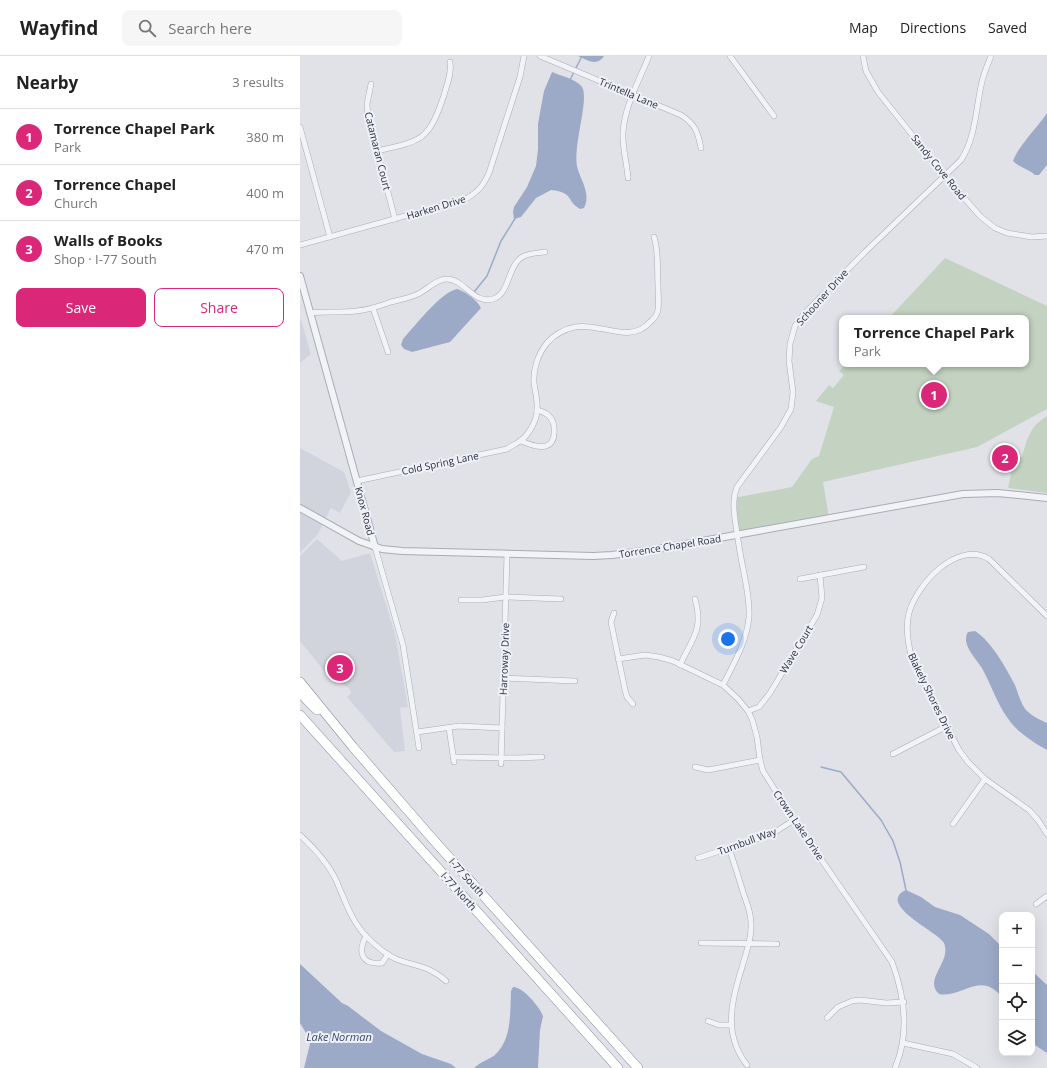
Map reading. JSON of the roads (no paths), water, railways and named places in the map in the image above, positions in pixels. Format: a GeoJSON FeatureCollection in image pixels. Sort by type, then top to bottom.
{"type":"FeatureCollection","features":[{"type":"Feature","properties":{"kind":"highway","name":"I-77 South"},"geometry":{"type":"LineString","coordinates":[[300,682],[353,747],[435,842],[638,1068]]}},
{"type":"Feature","properties":{"kind":"highway"},"geometry":{"type":"LineString","coordinates":[[300,693],[353,747]]}},
{"type":"Feature","properties":{"kind":"highway","name":"I-77 North"},"geometry":{"type":"LineString","coordinates":[[300,715],[618,1068]]}},
{"type":"Feature","properties":{"kind":"street","name":"Harken Drive"},"geometry":{"type":"LineString","coordinates":[[300,245],[466,199],[477,192],[484,184],[490,173],[520,78],[524,56]]}},
{"type":"Feature","properties":{"kind":"street","name":"Trintella Lane"},"geometry":{"type":"LineString","coordinates":[[540,56],[685,118],[698,132],[701,148]]}},
{"type":"Feature","properties":{"kind":"street"},"geometry":{"type":"LineString","coordinates":[[628,178],[623,132],[626,110],[649,56]]}},
{"type":"Feature","properties":{"kind":"street"},"geometry":{"type":"LineString","coordinates":[[730,56],[774,116]]}},
{"type":"Feature","properties":{"kind":"street","name":"Sandy Cove Road"},"geometry":{"type":"LineString","coordinates":[[863,56],[864,66],[870,80],[945,176],[980,216],[995,228],[1007,233],[1032,237],[1047,236]]}},
{"type":"Feature","properties":{"kind":"street","name":"Schooner Drive"},"geometry":{"type":"LineString","coordinates":[[723,685],[742,646],[749,617],[748,593],[737,535],[733,502],[737,487],[781,427],[791,409],[793,392],[789,361],[790,344],[796,326],[804,315],[839,277],[961,160],[968,148],[984,75],[991,56]]}},
{"type":"Feature","properties":{"kind":"street"},"geometry":{"type":"LineString","coordinates":[[377,151],[413,142],[427,133],[437,114],[450,72],[450,62]]}},
{"type":"Feature","properties":{"kind":"street","name":"Catamaran Court"},"geometry":{"type":"LineString","coordinates":[[371,84],[367,110],[395,219]]}},
{"type":"Feature","properties":{"kind":"street"},"geometry":{"type":"LineString","coordinates":[[300,127],[330,237]]}},
{"type":"Feature","properties":{"kind":"street","name":"Cold Spring Lane"},"geometry":{"type":"LineString","coordinates":[[357,481],[507,449],[521,440],[535,420],[537,410],[534,382],[535,368],[541,351],[550,340],[562,331],[574,327],[592,327],[632,333],[647,326],[656,316],[658,309],[657,249],[654,237]]}},
{"type":"Feature","properties":{"kind":"street"},"geometry":{"type":"LineString","coordinates":[[310,313],[357,311],[373,308],[418,294],[445,279],[458,282],[482,299],[493,299],[501,293],[520,259],[532,254],[545,252]]}},
{"type":"Feature","properties":{"kind":"street","name":"Knox Road"},"geometry":{"type":"LineString","coordinates":[[300,276],[403,645],[419,748]]}},
{"type":"Feature","properties":{"kind":"street"},"geometry":{"type":"LineString","coordinates":[[373,308],[388,352]]}},
{"type":"Feature","properties":{"kind":"street"},"geometry":{"type":"LineString","coordinates":[[521,440],[537,446],[547,446],[551,442],[554,434],[553,424],[549,416],[537,410]]}},
{"type":"Feature","properties":{"kind":"street","name":"Torrence Chapel Road"},"geometry":{"type":"LineString","coordinates":[[300,508],[354,539],[386,550],[507,554],[612,555],[737,535],[964,494],[998,493],[1047,498]]}},
{"type":"Feature","properties":{"kind":"street","name":"Harroway Drive"},"geometry":{"type":"LineString","coordinates":[[501,761],[507,554]]}},
{"type":"Feature","properties":{"kind":"street","name":"Blakely Shores Drive"},"geometry":{"type":"LineString","coordinates":[[1047,616],[989,558],[978,554],[964,555],[954,559],[939,569],[925,582],[917,594],[909,614],[907,627],[909,649],[916,668],[959,750],[968,762],[985,779],[1029,810],[1047,834]]}},
{"type":"Feature","properties":{"kind":"street"},"geometry":{"type":"LineString","coordinates":[[800,579],[864,568]]}},
{"type":"Feature","properties":{"kind":"street","name":"Wave Court"},"geometry":{"type":"LineString","coordinates":[[748,711],[759,707],[770,694],[817,615],[822,598],[820,575]]}},
{"type":"Feature","properties":{"kind":"street"},"geometry":{"type":"LineString","coordinates":[[461,600],[482,600],[505,597],[561,599]]}},
{"type":"Feature","properties":{"kind":"street"},"geometry":{"type":"LineString","coordinates":[[680,665],[694,639],[698,626],[698,612],[695,599]]}},
{"type":"Feature","properties":{"kind":"street"},"geometry":{"type":"LineString","coordinates":[[614,613],[612,622],[624,690],[627,697],[634,704]]}},
{"type":"Feature","properties":{"kind":"street","name":"Crown Lake Drive"},"geometry":{"type":"LineString","coordinates":[[618,659],[639,655],[652,655],[673,661],[723,685],[748,711],[755,730],[763,771],[794,820],[892,962],[898,977],[904,1002],[905,1020],[902,1043],[894,1068]]}},
{"type":"Feature","properties":{"kind":"street"},"geometry":{"type":"LineString","coordinates":[[504,678],[575,681]]}},
{"type":"Feature","properties":{"kind":"street"},"geometry":{"type":"LineString","coordinates":[[417,732],[469,726],[502,728]]}},
{"type":"Feature","properties":{"kind":"street"},"geometry":{"type":"LineString","coordinates":[[893,754],[947,726]]}},
{"type":"Feature","properties":{"kind":"street"},"geometry":{"type":"LineString","coordinates":[[449,728],[454,759],[501,761],[542,757]]}},
{"type":"Feature","properties":{"kind":"street"},"geometry":{"type":"LineString","coordinates":[[695,767],[708,770],[760,760]]}},
{"type":"Feature","properties":{"kind":"street"},"geometry":{"type":"LineString","coordinates":[[953,824],[985,779]]}},
{"type":"Feature","properties":{"kind":"street","name":"Turnbull Way"},"geometry":{"type":"LineString","coordinates":[[698,858],[772,834],[794,820]]}},
{"type":"Feature","properties":{"kind":"street"},"geometry":{"type":"LineString","coordinates":[[300,835],[324,860],[336,880],[352,918],[366,936],[396,959],[431,970],[446,981]]}},
{"type":"Feature","properties":{"kind":"street"},"geometry":{"type":"LineString","coordinates":[[729,848],[750,914],[752,927],[749,944],[736,991],[731,1025],[732,1035],[736,1045],[742,1057],[748,1064]]}},
{"type":"Feature","properties":{"kind":"street"},"geometry":{"type":"LineString","coordinates":[[1036,904],[1047,896]]}},
{"type":"Feature","properties":{"kind":"street"},"geometry":{"type":"LineString","coordinates":[[366,936],[362,946],[366,961],[369,963],[382,962],[388,954]]}},
{"type":"Feature","properties":{"kind":"street"},"geometry":{"type":"LineString","coordinates":[[701,943],[777,944]]}},
{"type":"Feature","properties":{"kind":"street"},"geometry":{"type":"LineString","coordinates":[[827,1018],[838,1007],[852,1001],[860,1000],[886,1003],[904,1002]]}},
{"type":"Feature","properties":{"kind":"street"},"geometry":{"type":"LineString","coordinates":[[708,1021],[719,1025],[731,1025]]}},
{"type":"Feature","properties":{"kind":"street"},"geometry":{"type":"LineString","coordinates":[[902,1043],[953,1054],[977,1068]]}},
{"type":"Feature","properties":{"kind":"water"},"geometry":{"type":"Polygon","coordinates":[[[578,56],[604,56],[598,61],[592,62],[578,56]]]}},
{"type":"Feature","properties":{"kind":"water"},"geometry":{"type":"Polygon","coordinates":[[[552,72],[577,82],[582,87],[584,93],[576,161],[584,184],[587,198],[586,203],[584,208],[580,209],[575,206],[569,197],[564,193],[551,190],[536,198],[521,217],[514,219],[514,207],[527,187],[536,166],[538,124],[544,91],[552,72]]]}},
{"type":"Feature","properties":{"kind":"water"},"geometry":{"type":"Polygon","coordinates":[[[1047,113],[1047,165],[1039,175],[1035,175],[1013,161],[1024,143],[1047,113]]]}},
{"type":"Feature","properties":{"kind":"water"},"geometry":{"type":"Polygon","coordinates":[[[457,289],[471,297],[481,308],[450,342],[412,352],[404,349],[401,345],[403,339],[421,318],[444,296],[457,289]]]}},
{"type":"Feature","properties":{"kind":"water"},"geometry":{"type":"Polygon","coordinates":[[[975,631],[993,648],[1015,685],[1024,708],[1036,718],[1047,723],[1047,750],[1019,731],[1007,718],[983,670],[967,645],[967,633],[975,631]]]}},
{"type":"Feature","properties":{"kind":"water"},"geometry":{"type":"Polygon","coordinates":[[[906,890],[921,897],[935,907],[960,915],[989,934],[999,944],[999,994],[994,989],[986,986],[978,986],[970,987],[955,993],[939,994],[935,988],[934,982],[944,957],[944,943],[940,938],[903,910],[898,903],[899,896],[906,890]]]}},
{"type":"Feature","properties":{"kind":"water","name":"Lake Norman"},"geometry":{"type":"Polygon","coordinates":[[[300,964],[342,1003],[381,1031],[422,1054],[451,1064],[456,1068],[304,1068],[310,1044],[309,1038],[300,1023],[300,964]]]}},
{"type":"Feature","properties":{"kind":"water"},"geometry":{"type":"Polygon","coordinates":[[[1035,974],[1047,985],[1047,1053],[1035,1045],[1035,974]]]}},
{"type":"Feature","properties":{"kind":"water"},"geometry":{"type":"Polygon","coordinates":[[[513,987],[526,993],[543,1016],[540,1030],[538,1068],[474,1068],[495,1055],[501,1049],[505,1041],[509,1025],[511,991],[513,987]]]}},
{"type":"Feature","properties":{"kind":"waterway"},"geometry":{"type":"LineString","coordinates":[[570,80],[582,56]]}},
{"type":"Feature","properties":{"kind":"waterway"},"geometry":{"type":"LineString","coordinates":[[474,292],[487,276],[501,241],[516,217]]}},
{"type":"Feature","properties":{"kind":"waterway"},"geometry":{"type":"LineString","coordinates":[[821,767],[841,772],[881,820],[893,841],[900,862],[906,890]]}},
{"type":"Feature","properties":{"kind":"place","name":"Torrence Chapel Park"},"geometry":{"type":"Point","coordinates":[934,395]}},
{"type":"Feature","properties":{"kind":"place","name":"Torrence Chapel"},"geometry":{"type":"Point","coordinates":[1005,458]}},
{"type":"Feature","properties":{"kind":"place","name":"Walls of Books"},"geometry":{"type":"Point","coordinates":[340,668]}}]}
